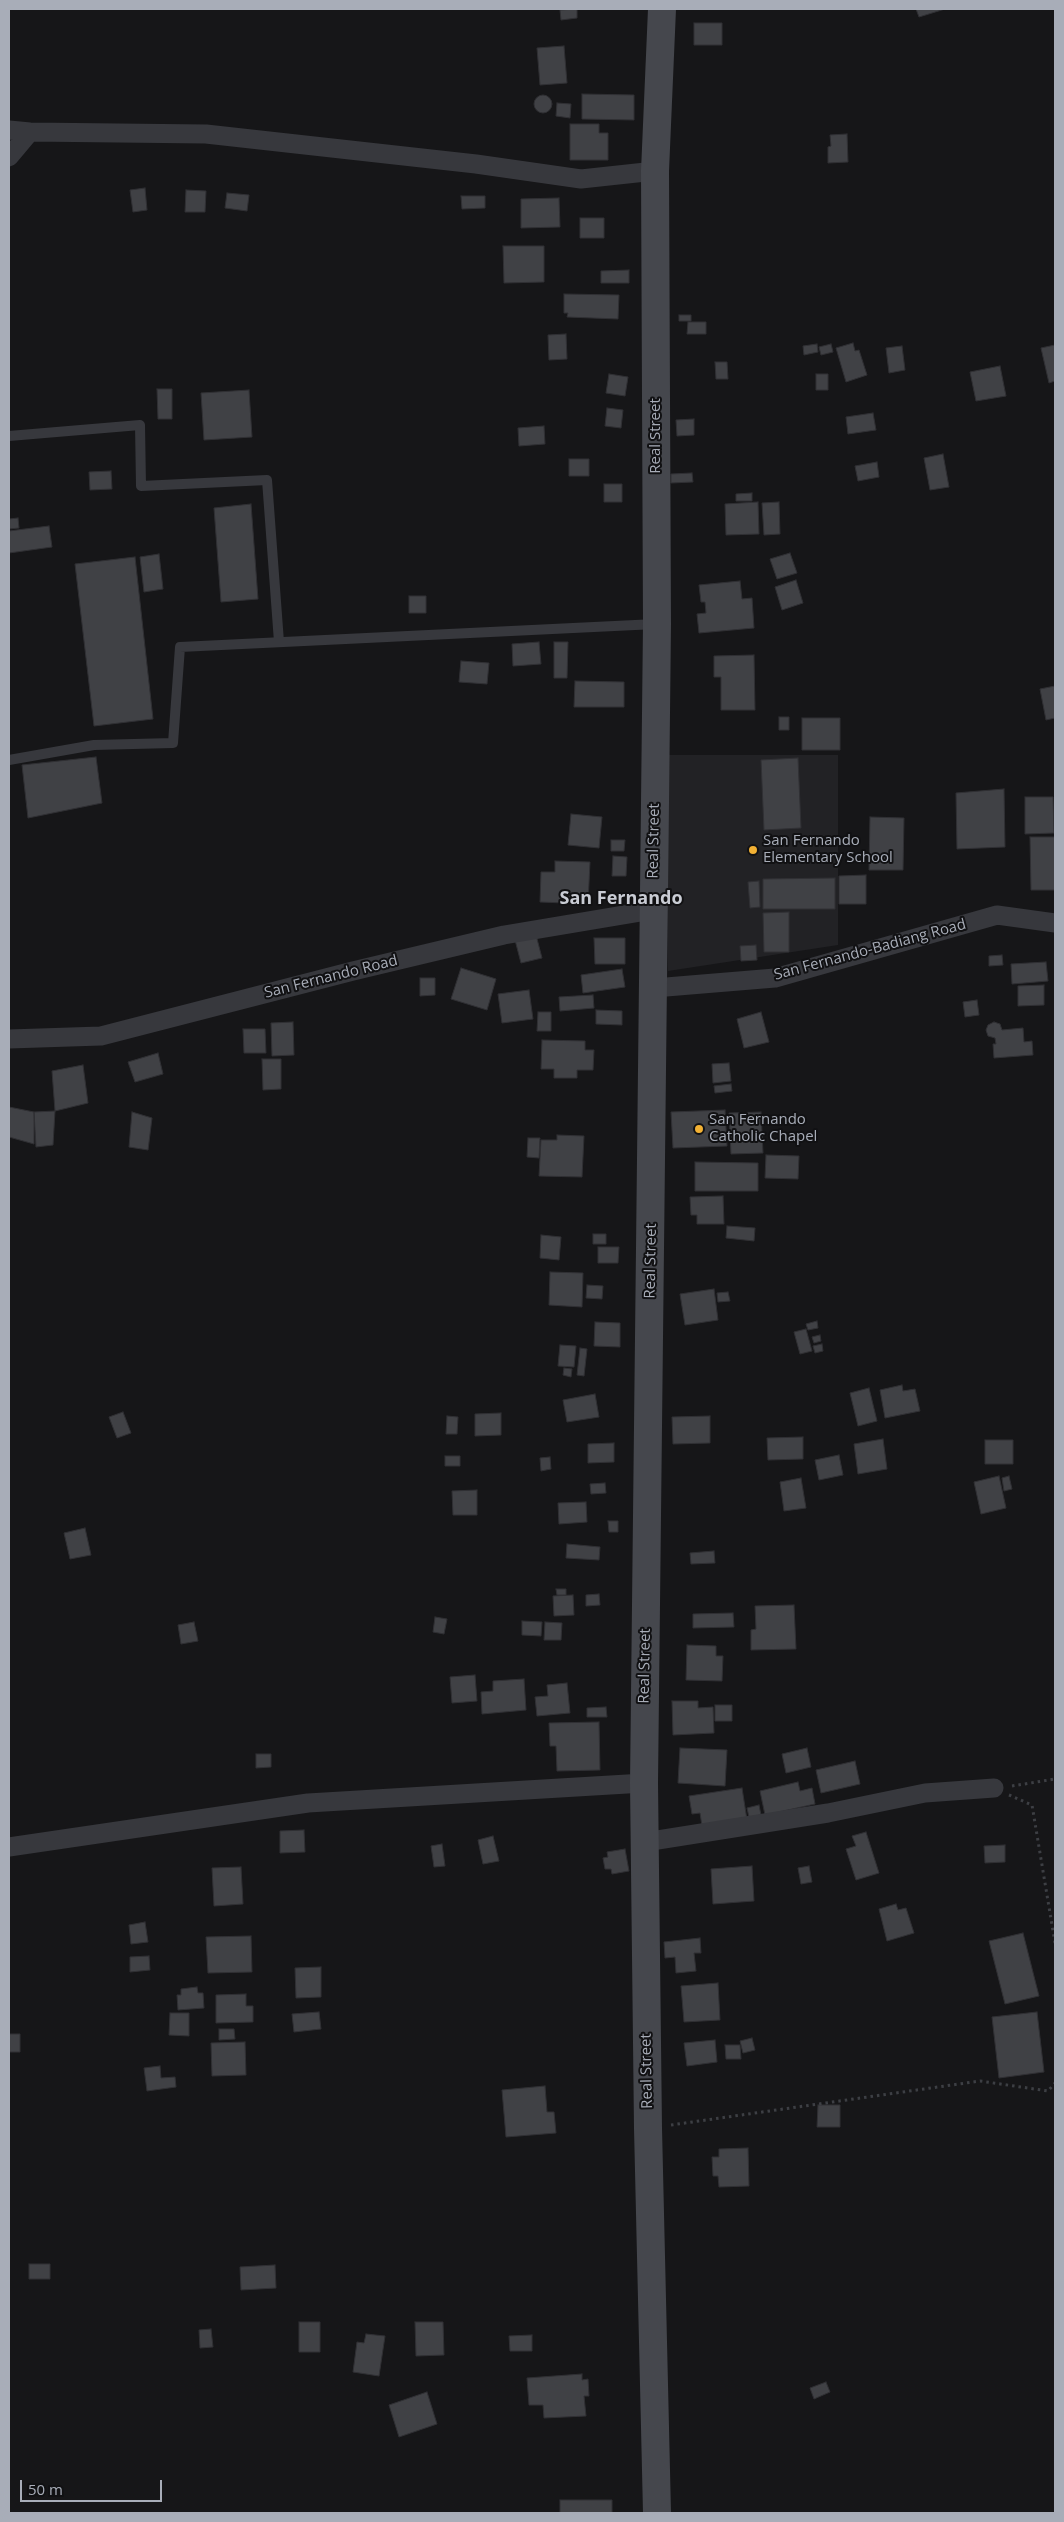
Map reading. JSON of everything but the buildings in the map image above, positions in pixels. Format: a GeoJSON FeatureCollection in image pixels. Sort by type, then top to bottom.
{"type":"FeatureCollection","features":[{"type":"Feature","properties":{"kind":"main road","name":"Real Street"},"geometry":{"type":"LineString","coordinates":[[657,2513],[648,2128],[644,1783],[657,624],[655,171],[662,9]]}},
{"type":"Feature","properties":{"kind":"street"},"geometry":{"type":"LineString","coordinates":[[9,130],[30,132],[206,134],[476,164],[581,178],[655,171]]}},
{"type":"Feature","properties":{"kind":"street"},"geometry":{"type":"LineString","coordinates":[[9,157],[30,132]]}},
{"type":"Feature","properties":{"kind":"street","name":"San Fernando Road"},"geometry":{"type":"LineString","coordinates":[[9,1039],[101,1036],[353,971],[504,935],[653,910]]}},
{"type":"Feature","properties":{"kind":"street","name":"San Fernando-Badiang Road"},"geometry":{"type":"LineString","coordinates":[[654,988],[775,978],[997,915],[1055,923]]}},
{"type":"Feature","properties":{"kind":"street"},"geometry":{"type":"LineString","coordinates":[[9,1846],[308,1803],[644,1783]]}},
{"type":"Feature","properties":{"kind":"street"},"geometry":{"type":"LineString","coordinates":[[645,1842],[828,1813],[925,1793],[994,1788]]}},
{"type":"Feature","properties":{"kind":"lane"},"geometry":{"type":"LineString","coordinates":[[9,436],[140,426],[141,486],[267,480],[280,642]]}},
{"type":"Feature","properties":{"kind":"lane"},"geometry":{"type":"LineString","coordinates":[[9,760],[94,745],[173,743],[180,647],[657,624]]}},
{"type":"Feature","properties":{"kind":"path"},"geometry":{"type":"LineString","coordinates":[[994,1788],[1055,1779]]}},
{"type":"Feature","properties":{"kind":"path"},"geometry":{"type":"LineString","coordinates":[[994,1788],[1032,1805],[1055,1943]]}},
{"type":"Feature","properties":{"kind":"path"},"geometry":{"type":"LineString","coordinates":[[648,2128],[980,2081],[1048,2091],[1055,2083]]}},
{"type":"Feature","properties":{"kind":"shaded area","name":"San Fernando Elementary School"},"geometry":{"type":"Polygon","coordinates":[[[668,755],[838,755],[838,945],[668,971],[668,755]]]}},
{"type":"Feature","properties":{"kind":"place","name":"San Fernando Elementary School"},"geometry":{"type":"Point","coordinates":[753,850]}},
{"type":"Feature","properties":{"kind":"place","name":"San Fernando Catholic Chapel"},"geometry":{"type":"Point","coordinates":[699,1129]}},
{"type":"Feature","properties":{"kind":"district","name":"San Fernando"},"geometry":{"type":"Point","coordinates":[621,899]}}]}
